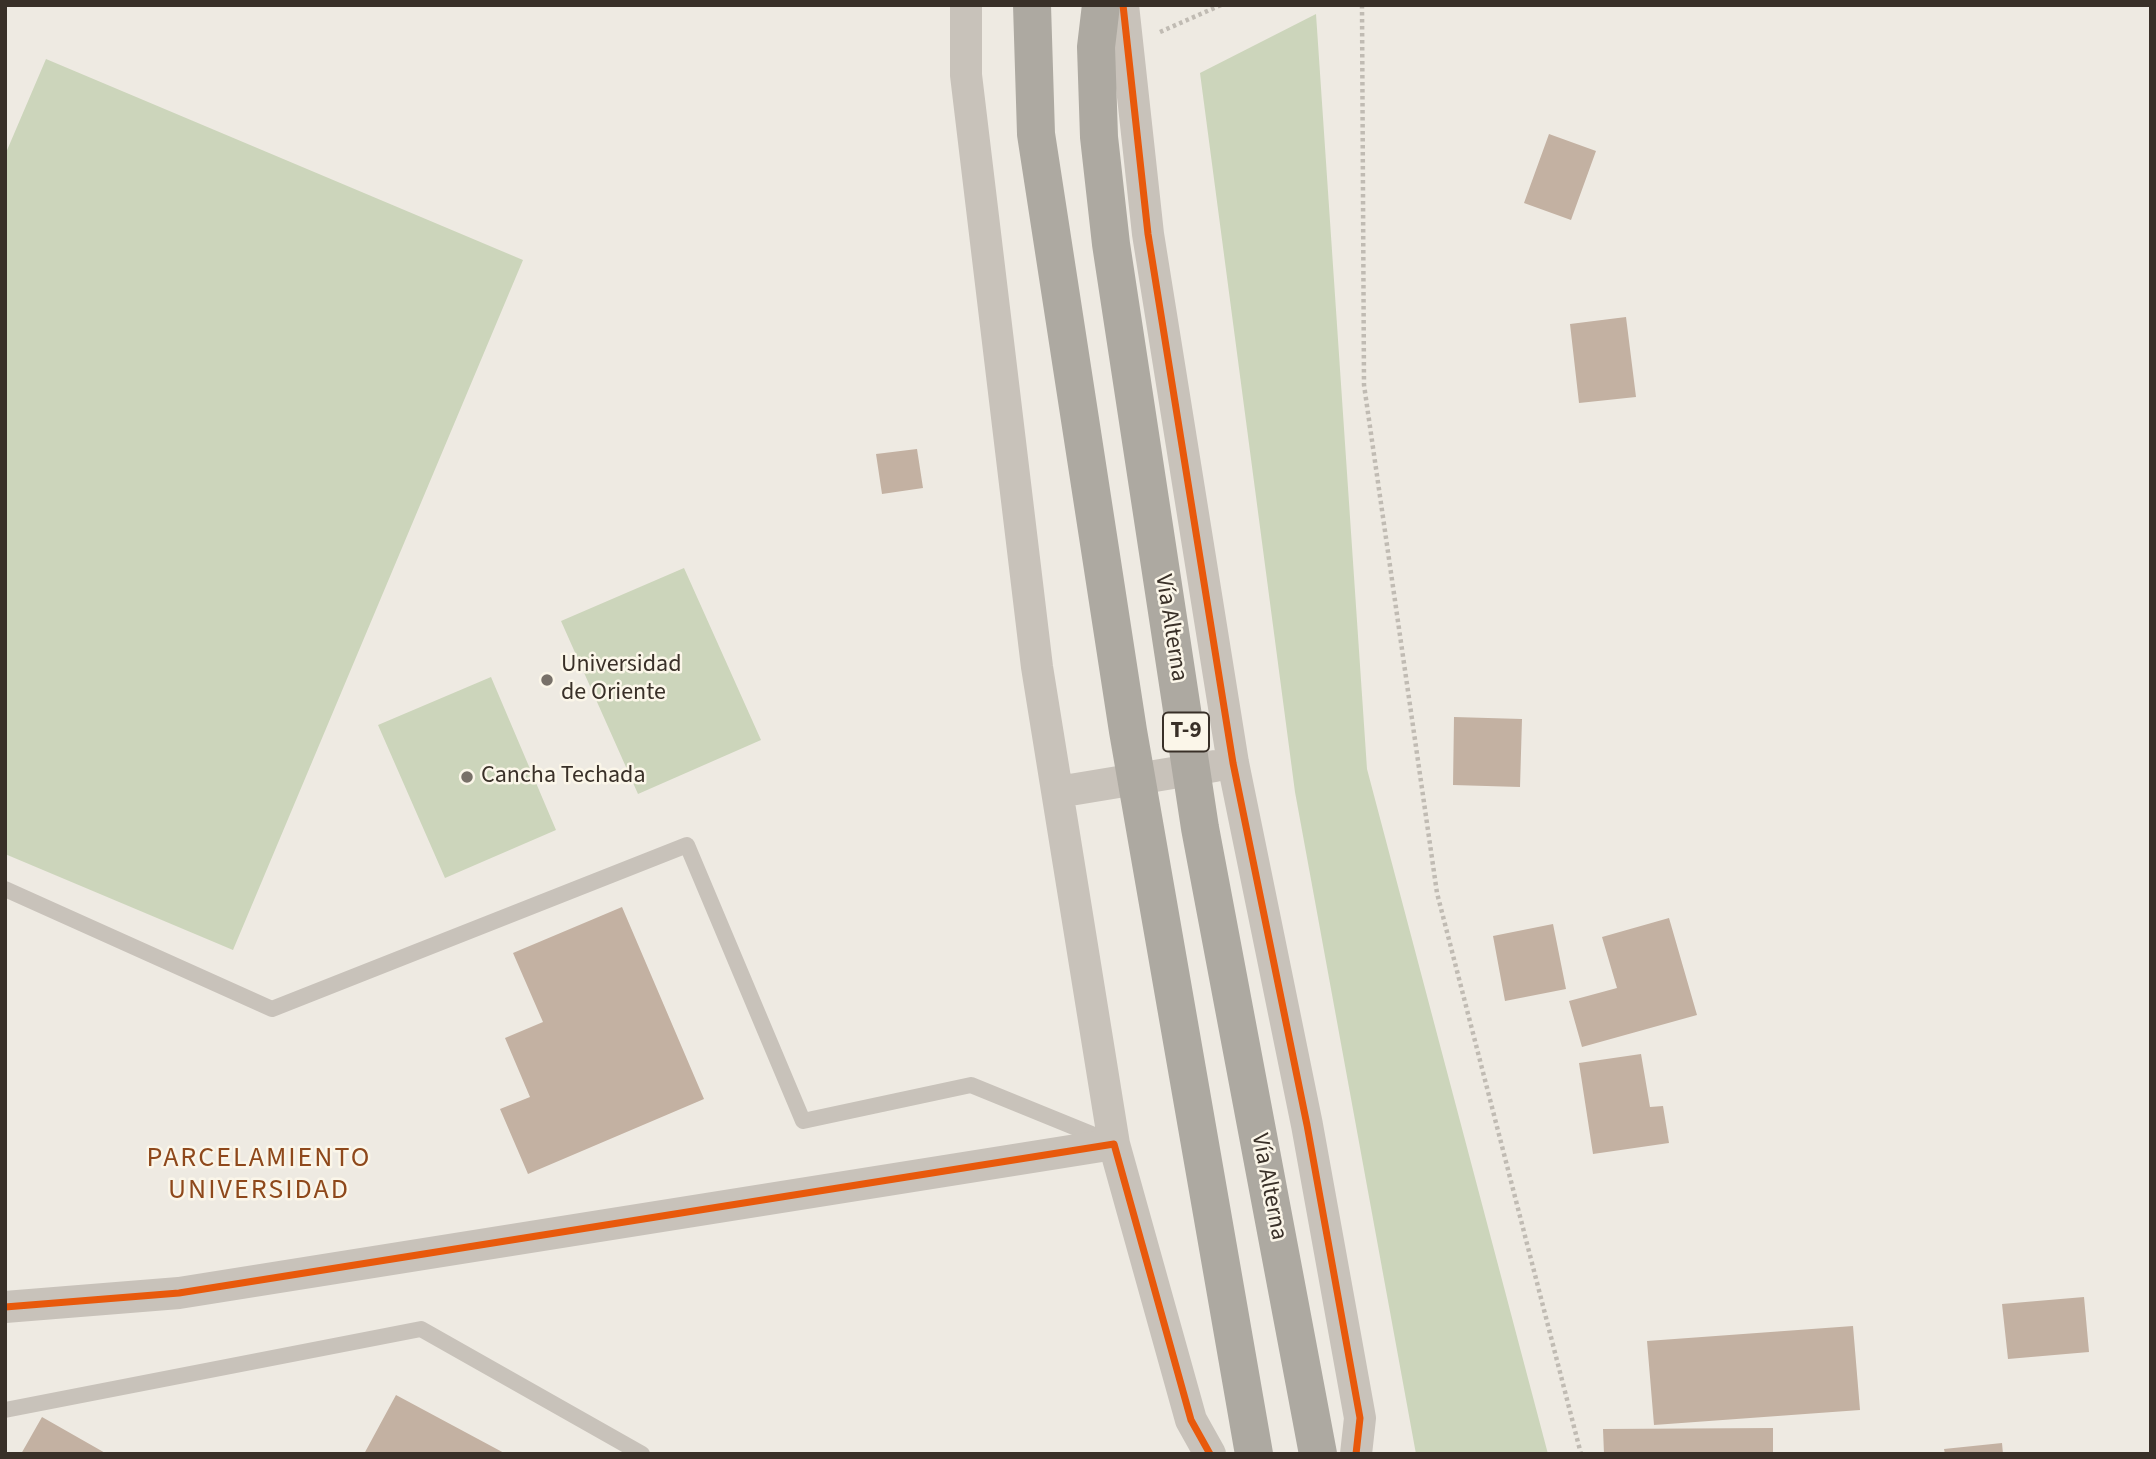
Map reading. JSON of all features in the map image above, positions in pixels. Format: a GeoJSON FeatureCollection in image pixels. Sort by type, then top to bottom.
{"type":"FeatureCollection","features":[{"type":"Feature","properties":{"kind":"highway","name":"T-9"},"geometry":{"type":"LineString","coordinates":[[1032,5],[1036,134],[1111,623],[1254,1454]]}},
{"type":"Feature","properties":{"kind":"highway","name":"Vía Alterna"},"geometry":{"type":"LineString","coordinates":[[1101,5],[1096,47],[1099,137],[1111,244],[1200,828],[1318,1454]]}},
{"type":"Feature","properties":{"kind":"street"},"geometry":{"type":"LineString","coordinates":[[966,5],[966,75],[1035,653],[1114,1144],[1191,1420],[1210,1454]]}},
{"type":"Feature","properties":{"kind":"street"},"geometry":{"type":"LineString","coordinates":[[1123,5],[1148,234],[1224,764],[1307,1125],[1360,1418],[1356,1454]]}},
{"type":"Feature","properties":{"kind":"street"},"geometry":{"type":"LineString","coordinates":[[1058,792],[1224,764]]}},
{"type":"Feature","properties":{"kind":"street"},"geometry":{"type":"LineString","coordinates":[[5,1307],[179,1293],[1114,1144]]}},
{"type":"Feature","properties":{"kind":"lane"},"geometry":{"type":"LineString","coordinates":[[5,889],[272,1009],[687,845],[803,1121],[971,1085],[1114,1144]]}},
{"type":"Feature","properties":{"kind":"lane"},"geometry":{"type":"LineString","coordinates":[[5,1410],[421,1329],[642,1454]]}},
{"type":"Feature","properties":{"kind":"path"},"geometry":{"type":"LineString","coordinates":[[1127,47],[1221,5]]}},
{"type":"Feature","properties":{"kind":"path"},"geometry":{"type":"LineString","coordinates":[[1362,5],[1364,385],[1437,893],[1581,1454]]}},
{"type":"Feature","properties":{"kind":"green space"},"geometry":{"type":"Polygon","coordinates":[[[1316,14],[1367,769],[1548,1454],[1416,1454],[1295,792],[1200,73],[1316,14]]]}},
{"type":"Feature","properties":{"kind":"green space"},"geometry":{"type":"Polygon","coordinates":[[[46,59],[523,260],[233,950],[5,854],[5,155],[46,59]]]}},
{"type":"Feature","properties":{"kind":"green space"},"geometry":{"type":"Polygon","coordinates":[[[684,568],[761,740],[638,794],[561,621],[684,568]]]}},
{"type":"Feature","properties":{"kind":"green space","name":"Cancha Techada"},"geometry":{"type":"Polygon","coordinates":[[[491,677],[556,830],[445,878],[378,725],[491,677]]]}},
{"type":"Feature","properties":{"kind":"building"},"geometry":{"type":"Polygon","coordinates":[[[1549,134],[1596,151],[1571,220],[1524,203],[1549,134]]]}},
{"type":"Feature","properties":{"kind":"building"},"geometry":{"type":"Polygon","coordinates":[[[1626,317],[1636,397],[1579,403],[1570,324],[1626,317]]]}},
{"type":"Feature","properties":{"kind":"building"},"geometry":{"type":"Polygon","coordinates":[[[917,449],[923,488],[882,494],[876,454],[917,449]]]}},
{"type":"Feature","properties":{"kind":"building"},"geometry":{"type":"Polygon","coordinates":[[[1454,717],[1522,719],[1520,787],[1453,785],[1454,717]]]}},
{"type":"Feature","properties":{"kind":"building"},"geometry":{"type":"Polygon","coordinates":[[[622,907],[704,1099],[528,1174],[500,1109],[530,1097],[505,1038],[543,1022],[513,953],[622,907]]]}},
{"type":"Feature","properties":{"kind":"building"},"geometry":{"type":"Polygon","coordinates":[[[1669,918],[1697,1015],[1582,1047],[1569,1001],[1617,988],[1602,937],[1669,918]]]}},
{"type":"Feature","properties":{"kind":"building"},"geometry":{"type":"Polygon","coordinates":[[[1553,924],[1566,989],[1505,1001],[1493,936],[1553,924]]]}},
{"type":"Feature","properties":{"kind":"building"},"geometry":{"type":"Polygon","coordinates":[[[1641,1054],[1650,1107],[1663,1106],[1669,1143],[1593,1154],[1579,1063],[1641,1054]]]}},
{"type":"Feature","properties":{"kind":"building"},"geometry":{"type":"Polygon","coordinates":[[[2084,1297],[2089,1352],[2008,1359],[2002,1304],[2084,1297]]]}},
{"type":"Feature","properties":{"kind":"building"},"geometry":{"type":"Polygon","coordinates":[[[1853,1326],[1860,1410],[1654,1425],[1647,1341],[1853,1326]]]}},
{"type":"Feature","properties":{"kind":"building"},"geometry":{"type":"Polygon","coordinates":[[[396,1395],[506,1454],[364,1454],[396,1395]]]}},
{"type":"Feature","properties":{"kind":"building"},"geometry":{"type":"Polygon","coordinates":[[[42,1417],[107,1454],[21,1454],[42,1417]]]}},
{"type":"Feature","properties":{"kind":"building"},"geometry":{"type":"Polygon","coordinates":[[[1773,1428],[1773,1454],[1604,1454],[1603,1429],[1773,1428]]]}},
{"type":"Feature","properties":{"kind":"building"},"geometry":{"type":"Polygon","coordinates":[[[2002,1443],[2003,1454],[1945,1454],[1944,1449],[2002,1443]]]}},
{"type":"Feature","properties":{"kind":"cycle path"},"geometry":{"type":"LineString","coordinates":[[1123,5],[1148,234],[1233,763],[1307,1125],[1360,1418],[1356,1454]]}},
{"type":"Feature","properties":{"kind":"cycle path"},"geometry":{"type":"LineString","coordinates":[[5,1307],[179,1293],[1114,1144],[1191,1420],[1210,1454]]}},
{"type":"Feature","properties":{"kind":"place","name":"Universidad de Oriente"},"geometry":{"type":"Point","coordinates":[547,680]}},
{"type":"Feature","properties":{"kind":"place","name":"Cancha Techada"},"geometry":{"type":"Point","coordinates":[467,777]}},
{"type":"Feature","properties":{"kind":"district","name":"PARCELAMIENTO UNIVERSIDAD"},"geometry":{"type":"Point","coordinates":[259,1176]}}]}
